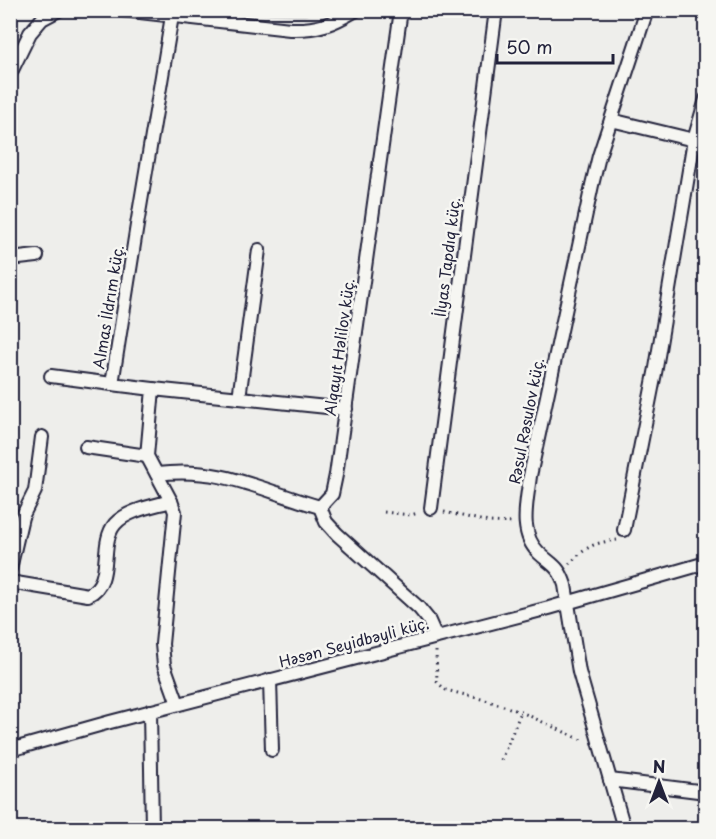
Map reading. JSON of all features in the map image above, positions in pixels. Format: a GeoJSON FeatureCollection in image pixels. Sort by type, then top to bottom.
{"type":"FeatureCollection","features":[{"type":"Feature","properties":{"kind":"street"},"geometry":{"type":"LineString","coordinates":[[10,74],[30,33],[42,19],[59,10]]}},
{"type":"Feature","properties":{"kind":"street"},"geometry":{"type":"LineString","coordinates":[[122,10],[312,30],[356,10]]}},
{"type":"Feature","properties":{"kind":"street","name":"Alqayıt Həlilov küç."},"geometry":{"type":"LineString","coordinates":[[320,507],[332,494],[346,409],[400,10]]}},
{"type":"Feature","properties":{"kind":"street","name":"İlyas Tapdıq küç."},"geometry":{"type":"LineString","coordinates":[[431,508],[496,10]]}},
{"type":"Feature","properties":{"kind":"street","name":"Rəsul Rəsulov küç."},"geometry":{"type":"LineString","coordinates":[[561,572],[537,551],[528,535],[525,523],[530,476],[592,185],[647,10]]}},
{"type":"Feature","properties":{"kind":"street","name":"Almas İldrım küç."},"geometry":{"type":"LineString","coordinates":[[172,16],[112,384],[346,409]]}},
{"type":"Feature","properties":{"kind":"street"},"geometry":{"type":"LineString","coordinates":[[624,530],[656,368],[694,140],[705,99]]}},
{"type":"Feature","properties":{"kind":"street"},"geometry":{"type":"LineString","coordinates":[[611,120],[694,140]]}},
{"type":"Feature","properties":{"kind":"street"},"geometry":{"type":"LineString","coordinates":[[238,398],[260,250]]}},
{"type":"Feature","properties":{"kind":"street"},"geometry":{"type":"LineString","coordinates":[[10,259],[37,256]]}},
{"type":"Feature","properties":{"kind":"street"},"geometry":{"type":"LineString","coordinates":[[51,376],[112,384]]}},
{"type":"Feature","properties":{"kind":"street"},"geometry":{"type":"LineString","coordinates":[[153,389],[147,456],[175,512],[162,644],[164,665],[178,704]]}},
{"type":"Feature","properties":{"kind":"street"},"geometry":{"type":"LineString","coordinates":[[10,569],[22,517],[35,491],[42,437]]}},
{"type":"Feature","properties":{"kind":"street"},"geometry":{"type":"LineString","coordinates":[[86,447],[147,456]]}},
{"type":"Feature","properties":{"kind":"street"},"geometry":{"type":"LineString","coordinates":[[157,474],[189,472],[232,477],[320,507],[326,522],[337,534],[419,608],[428,619],[436,637]]}},
{"type":"Feature","properties":{"kind":"street"},"geometry":{"type":"LineString","coordinates":[[10,582],[88,595],[96,591],[102,582],[109,535],[115,523],[130,514],[171,501]]}},
{"type":"Feature","properties":{"kind":"street","name":"Həsən Seyidbəyli küç."},"geometry":{"type":"LineString","coordinates":[[10,750],[150,711],[568,602],[705,563]]}},
{"type":"Feature","properties":{"kind":"street"},"geometry":{"type":"LineString","coordinates":[[561,572],[579,672],[624,828]]}},
{"type":"Feature","properties":{"kind":"street"},"geometry":{"type":"LineString","coordinates":[[270,680],[272,750]]}},
{"type":"Feature","properties":{"kind":"street"},"geometry":{"type":"LineString","coordinates":[[150,711],[152,828]]}},
{"type":"Feature","properties":{"kind":"street"},"geometry":{"type":"LineString","coordinates":[[610,780],[705,792]]}},
{"type":"Feature","properties":{"kind":"path"},"geometry":{"type":"LineString","coordinates":[[384,512],[411,515],[431,508],[489,522],[525,523]]}},
{"type":"Feature","properties":{"kind":"path"},"geometry":{"type":"LineString","coordinates":[[561,572],[587,547],[622,538],[624,530]]}},
{"type":"Feature","properties":{"kind":"path"},"geometry":{"type":"LineString","coordinates":[[436,637],[437,682],[446,690],[521,712],[600,748]]}},
{"type":"Feature","properties":{"kind":"path"},"geometry":{"type":"LineString","coordinates":[[501,760],[521,712]]}},
{"type":"Feature","properties":{"kind":"shaded area"},"geometry":{"type":"Polygon","coordinates":[[[219,11],[317,11],[304,17],[219,11]]]}}]}
